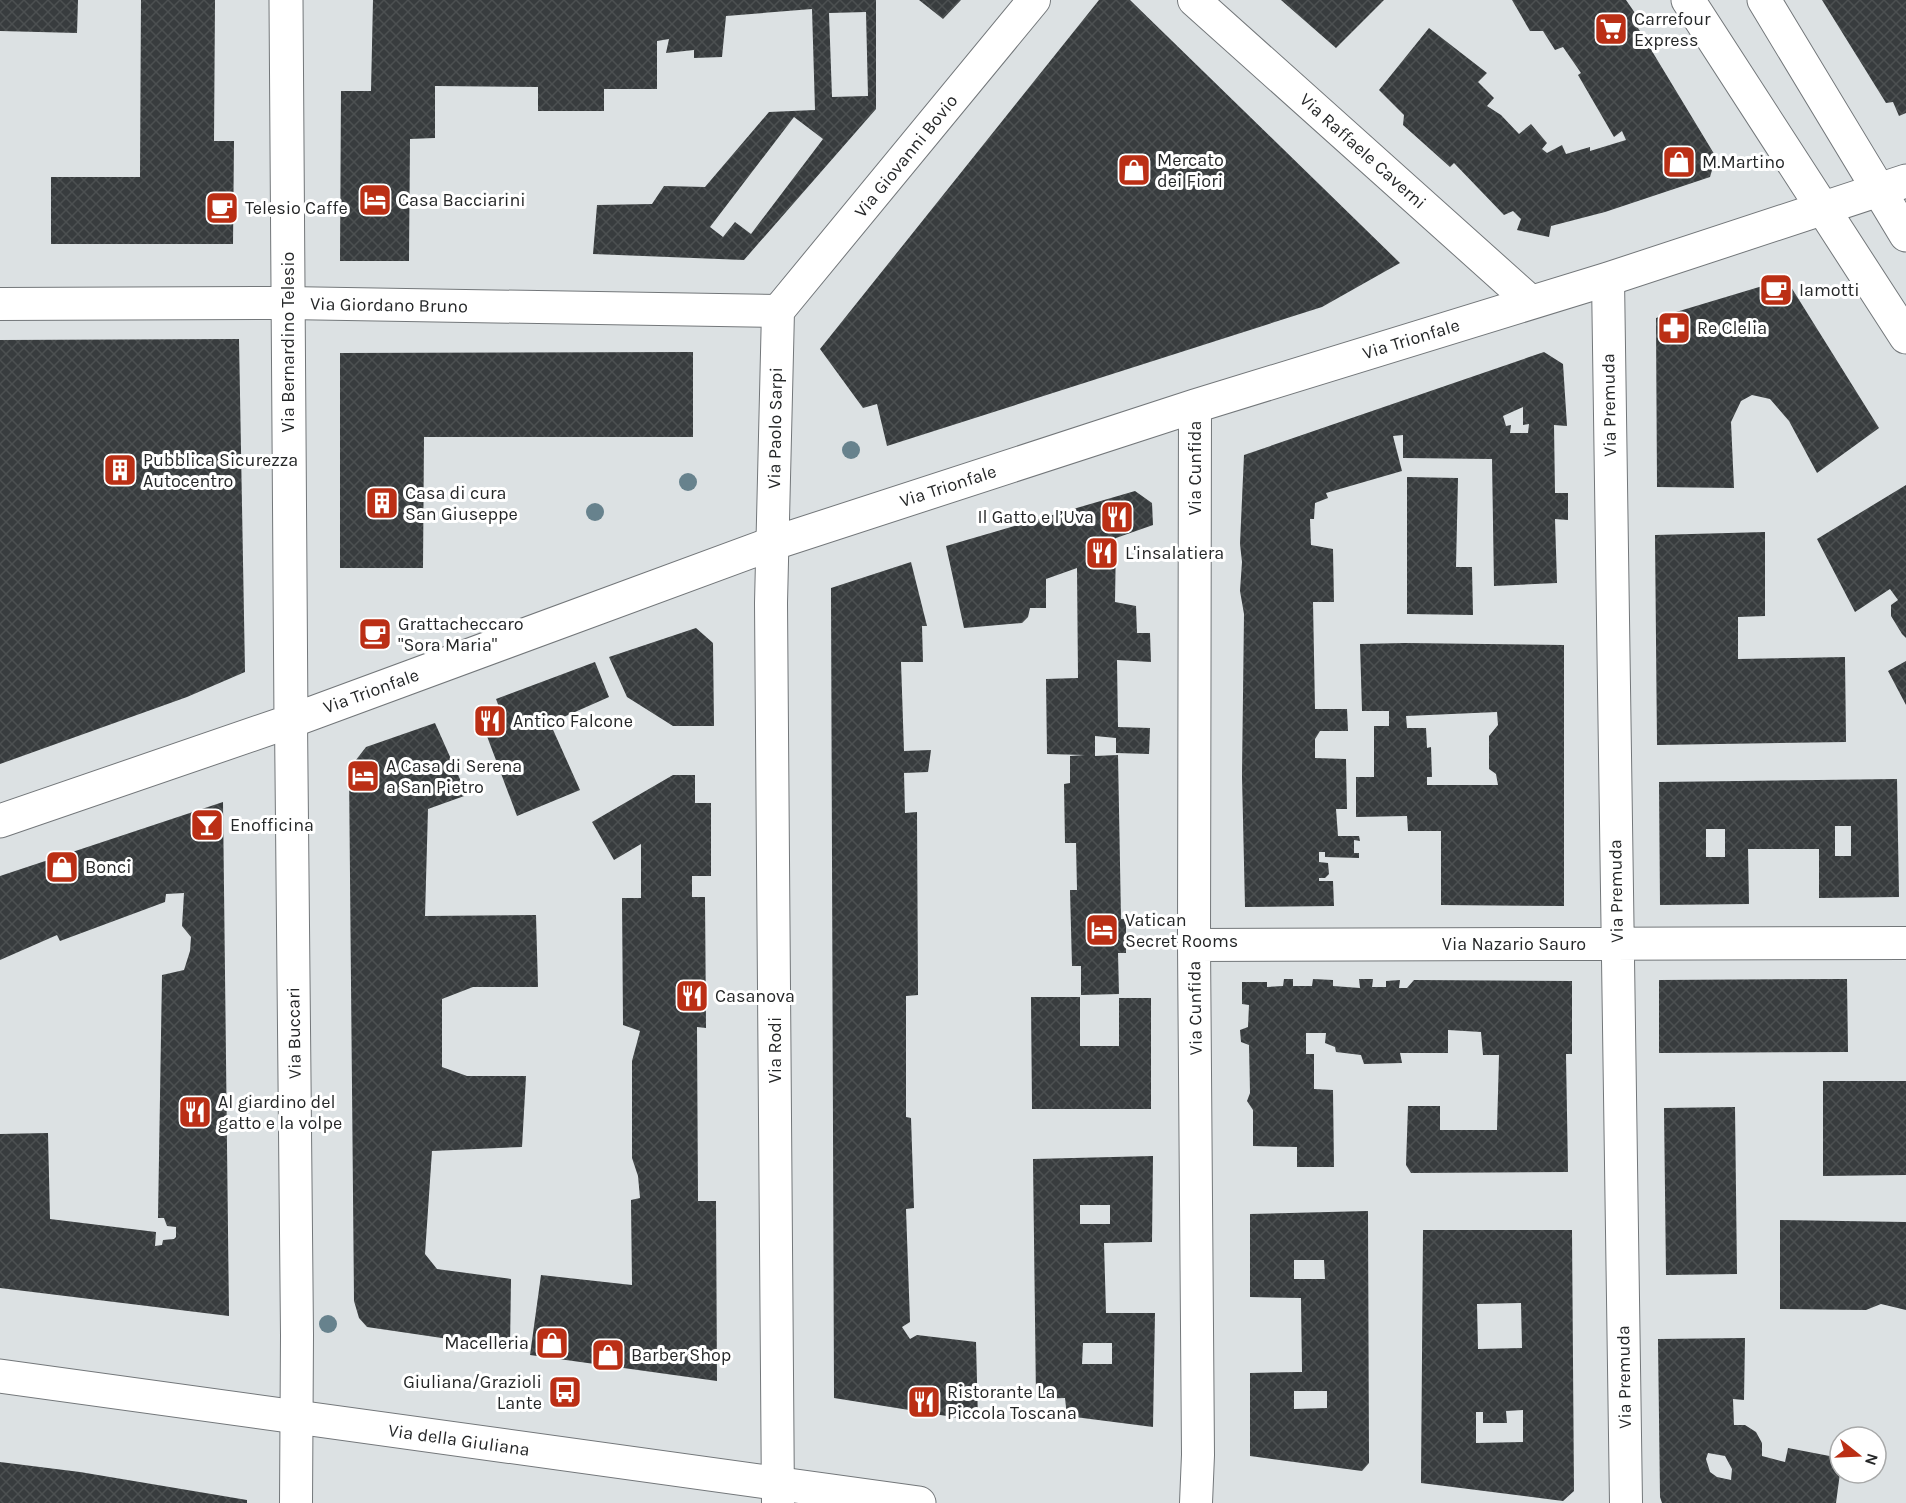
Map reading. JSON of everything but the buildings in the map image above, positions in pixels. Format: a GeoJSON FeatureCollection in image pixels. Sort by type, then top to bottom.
{"type":"FeatureCollection","features":[{"type":"Feature","properties":{"kind":"street","name":"Via Bernardino Telesio"},"geometry":{"type":"LineString","coordinates":[[286,0],[291,721]]}},
{"type":"Feature","properties":{"kind":"street","name":"Via Giovanni Bovio"},"geometry":{"type":"LineString","coordinates":[[778,311],[1034,0]]}},
{"type":"Feature","properties":{"kind":"street","name":"Via Raffaele Caverni"},"geometry":{"type":"LineString","coordinates":[[1194,0],[1531,302]]}},
{"type":"Feature","properties":{"kind":"street"},"geometry":{"type":"LineString","coordinates":[[1688,0],[1906,337]]}},
{"type":"Feature","properties":{"kind":"street"},"geometry":{"type":"LineString","coordinates":[[1764,0],[1893,186],[1906,235]]}},
{"type":"Feature","properties":{"kind":"street","name":"Via Trionfale"},"geometry":{"type":"LineString","coordinates":[[0,821],[291,721],[771,544],[1195,406],[1608,279],[1893,186]]}},
{"type":"Feature","properties":{"kind":"street","name":"Via Premuda"},"geometry":{"type":"LineString","coordinates":[[1608,279],[1626,1503]]}},
{"type":"Feature","properties":{"kind":"street","name":"Via Giordano Bruno"},"geometry":{"type":"LineString","coordinates":[[0,304],[287,303],[778,311]]}},
{"type":"Feature","properties":{"kind":"street","name":"Via Paolo Sarpi"},"geometry":{"type":"LineString","coordinates":[[771,544],[778,311]]}},
{"type":"Feature","properties":{"kind":"street","name":"Via Cunfida"},"geometry":{"type":"LineString","coordinates":[[1195,406],[1194,945],[1198,1455],[1196,1503]]}},
{"type":"Feature","properties":{"kind":"street","name":"Via Rodi"},"geometry":{"type":"LineString","coordinates":[[771,544],[778,1493]]}},
{"type":"Feature","properties":{"kind":"street","name":"Via Buccari"},"geometry":{"type":"LineString","coordinates":[[291,721],[296,1503]]}},
{"type":"Feature","properties":{"kind":"street","name":"Via Nazario Sauro"},"geometry":{"type":"LineString","coordinates":[[1194,945],[1906,943]]}},
{"type":"Feature","properties":{"kind":"street","name":"Via della Giuliana"},"geometry":{"type":"LineString","coordinates":[[0,1376],[297,1417],[778,1493],[919,1503]]}},
{"type":"Feature","properties":{"kind":"place","name":"Carrefour Express"},"geometry":{"type":"Point","coordinates":[1611,29]}},
{"type":"Feature","properties":{"kind":"place","name":"M.Martino"},"geometry":{"type":"Point","coordinates":[1679,162]}},
{"type":"Feature","properties":{"kind":"place","name":"Mercato dei Fiori"},"geometry":{"type":"Point","coordinates":[1134,170]}},
{"type":"Feature","properties":{"kind":"place","name":"Casa Bacciarini"},"geometry":{"type":"Point","coordinates":[375,200]}},
{"type":"Feature","properties":{"kind":"place","name":"Telesio Caffe"},"geometry":{"type":"Point","coordinates":[222,208]}},
{"type":"Feature","properties":{"kind":"place","name":"Iamotti"},"geometry":{"type":"Point","coordinates":[1776,290]}},
{"type":"Feature","properties":{"kind":"place","name":"Re Clelia"},"geometry":{"type":"Point","coordinates":[1674,328]}},
{"type":"Feature","properties":{"kind":"place","name":"Pubblica Sicurezza Autocentro"},"geometry":{"type":"Point","coordinates":[120,470]}},
{"type":"Feature","properties":{"kind":"place","name":"Casa di cura San Giuseppe"},"geometry":{"type":"Point","coordinates":[382,503]}},
{"type":"Feature","properties":{"kind":"place","name":"Il Gatto e l’Uva"},"geometry":{"type":"Point","coordinates":[1117,517]}},
{"type":"Feature","properties":{"kind":"place","name":"L'insalatiera"},"geometry":{"type":"Point","coordinates":[1102,553]}},
{"type":"Feature","properties":{"kind":"place","name":"Grattacheccaro \"Sora Maria\""},"geometry":{"type":"Point","coordinates":[375,634]}},
{"type":"Feature","properties":{"kind":"place","name":"Antico Falcone"},"geometry":{"type":"Point","coordinates":[490,721]}},
{"type":"Feature","properties":{"kind":"place","name":"A Casa di Serena a San Pietro"},"geometry":{"type":"Point","coordinates":[363,776]}},
{"type":"Feature","properties":{"kind":"place","name":"Enofficina"},"geometry":{"type":"Point","coordinates":[207,825]}},
{"type":"Feature","properties":{"kind":"place","name":"Bonci"},"geometry":{"type":"Point","coordinates":[62,867]}},
{"type":"Feature","properties":{"kind":"place","name":"Vatican Secret Rooms"},"geometry":{"type":"Point","coordinates":[1102,930]}},
{"type":"Feature","properties":{"kind":"place","name":"Casanova"},"geometry":{"type":"Point","coordinates":[692,996]}},
{"type":"Feature","properties":{"kind":"place","name":"Al giardino del gatto e la volpe"},"geometry":{"type":"Point","coordinates":[195,1112]}},
{"type":"Feature","properties":{"kind":"place","name":"Macelleria"},"geometry":{"type":"Point","coordinates":[552,1343]}},
{"type":"Feature","properties":{"kind":"place","name":"Barber Shop"},"geometry":{"type":"Point","coordinates":[608,1355]}},
{"type":"Feature","properties":{"kind":"place","name":"Giuliana/Grazioli Lante"},"geometry":{"type":"Point","coordinates":[565,1392]}},
{"type":"Feature","properties":{"kind":"place","name":"Ristorante La Piccola Toscana"},"geometry":{"type":"Point","coordinates":[924,1402]}}]}
